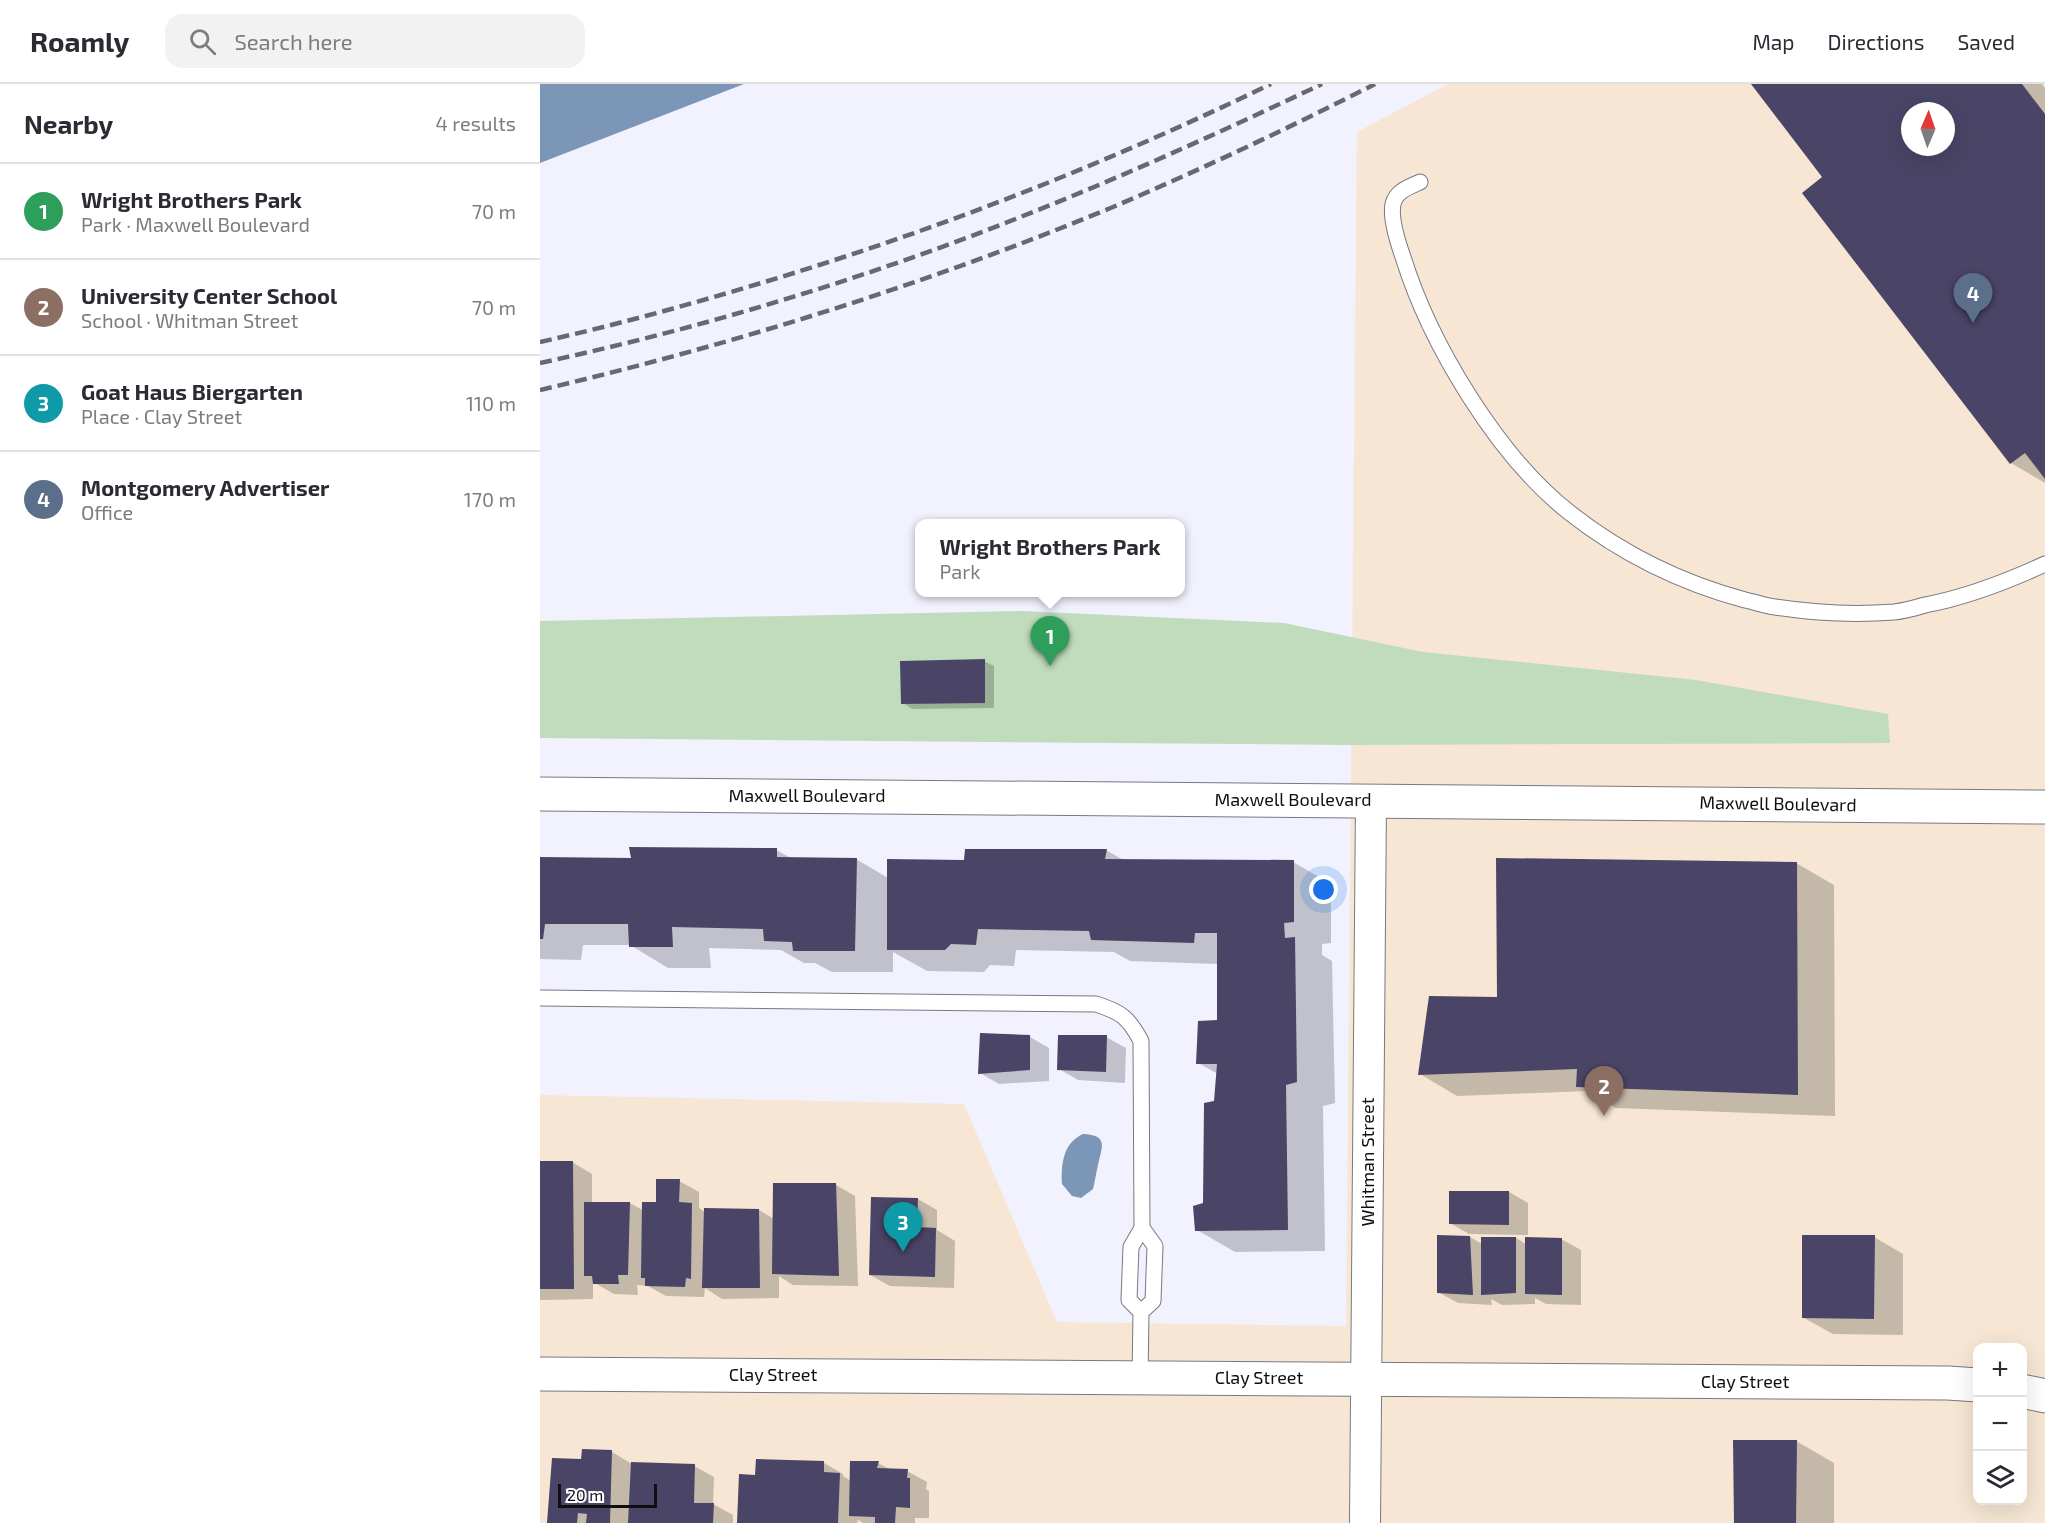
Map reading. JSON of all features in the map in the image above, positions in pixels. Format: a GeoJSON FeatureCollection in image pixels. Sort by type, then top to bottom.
{"type":"FeatureCollection","features":[{"type":"Feature","properties":{"kind":"main road","name":"Maxwell Boulevard"},"geometry":{"type":"LineString","coordinates":[[540,794],[2045,807]]}},
{"type":"Feature","properties":{"kind":"main road","name":"Clay Street"},"geometry":{"type":"LineString","coordinates":[[540,1374],[1973,1385]]}},
{"type":"Feature","properties":{"kind":"main road"},"geometry":{"type":"LineString","coordinates":[[2027,1393],[2045,1396]]}},
{"type":"Feature","properties":{"kind":"street","name":"Whitman Street"},"geometry":{"type":"LineString","coordinates":[[1365,1523],[1371,800]]}},
{"type":"Feature","properties":{"kind":"lane"},"geometry":{"type":"LineString","coordinates":[[1420,182],[1402,189],[1393,203],[1395,232],[1412,286],[1453,369],[1486,422],[1528,474],[1569,512],[1613,544],[1712,591],[1774,607],[1839,613],[1896,612],[1958,598],[2045,564]]}},
{"type":"Feature","properties":{"kind":"lane"},"geometry":{"type":"LineString","coordinates":[[540,998],[1096,1004],[1119,1011],[1132,1024],[1141,1041],[1142,1228],[1131,1247],[1129,1300],[1141,1312],[1140,1378]]}},
{"type":"Feature","properties":{"kind":"lane"},"geometry":{"type":"LineString","coordinates":[[1141,1312],[1153,1301],[1155,1246],[1142,1228]]}},
{"type":"Feature","properties":{"kind":"shaded area"},"geometry":{"type":"Polygon","coordinates":[[[1448,84],[2045,84],[2045,1523],[540,1523],[540,1095],[964,1104],[1057,1322],[1346,1326],[1357,132],[1448,84]]]}},
{"type":"Feature","properties":{"kind":"green space"},"geometry":{"type":"Polygon","coordinates":[[[1022,611],[1284,623],[1423,652],[1696,680],[1888,714],[1890,743],[1346,745],[540,738],[540,621],[1022,611]]]}},
{"type":"Feature","properties":{"kind":"water"},"geometry":{"type":"Polygon","coordinates":[[[540,84],[744,84],[540,163],[540,84]]]}},
{"type":"Feature","properties":{"kind":"water"},"geometry":{"type":"Polygon","coordinates":[[[1083,1134],[1097,1137],[1102,1143],[1102,1148],[1093,1189],[1081,1198],[1072,1196],[1062,1184],[1062,1176],[1067,1149],[1076,1138],[1083,1134]]]}},
{"type":"Feature","properties":{"kind":"building"},"geometry":{"type":"Polygon","coordinates":[[[1751,84],[2022,84],[2045,114],[2045,479],[2025,453],[2010,464],[1802,193],[1822,177],[1751,84]]]}},
{"type":"Feature","properties":{"kind":"building"},"geometry":{"type":"Polygon","coordinates":[[[985,659],[985,703],[901,704],[900,661],[985,659]]]}},
{"type":"Feature","properties":{"kind":"building"},"geometry":{"type":"Polygon","coordinates":[[[629,847],[777,848],[777,857],[857,858],[855,951],[793,951],[792,942],[764,941],[763,929],[672,927],[673,947],[629,947],[628,924],[545,924],[543,939],[540,939],[540,857],[631,858],[629,847]]]}},
{"type":"Feature","properties":{"kind":"building"},"geometry":{"type":"Polygon","coordinates":[[[965,849],[1107,849],[1105,859],[1294,860],[1294,922],[1284,923],[1285,938],[1295,937],[1297,1082],[1286,1085],[1288,1230],[1195,1231],[1193,1206],[1203,1203],[1204,1103],[1214,1101],[1217,1064],[1196,1064],[1198,1021],[1217,1020],[1217,933],[1195,933],[1194,943],[1091,940],[1089,931],[978,929],[976,945],[951,944],[945,950],[887,950],[887,859],[964,860],[965,849]]]}},
{"type":"Feature","properties":{"kind":"building"},"geometry":{"type":"Polygon","coordinates":[[[1496,858],[1797,862],[1798,1095],[1576,1087],[1577,1069],[1418,1075],[1429,996],[1497,997],[1496,858]]]}},
{"type":"Feature","properties":{"kind":"building"},"geometry":{"type":"Polygon","coordinates":[[[980,1033],[1030,1035],[1030,1070],[978,1074],[980,1033]]]}},
{"type":"Feature","properties":{"kind":"building"},"geometry":{"type":"Polygon","coordinates":[[[1058,1035],[1107,1035],[1106,1072],[1057,1070],[1058,1035]]]}},
{"type":"Feature","properties":{"kind":"building"},"geometry":{"type":"Polygon","coordinates":[[[540,1161],[573,1161],[574,1289],[540,1289],[540,1161]]]}},
{"type":"Feature","properties":{"kind":"building"},"geometry":{"type":"Polygon","coordinates":[[[656,1179],[680,1179],[679,1202],[692,1203],[691,1279],[686,1278],[685,1287],[645,1286],[645,1278],[641,1278],[642,1202],[656,1202],[656,1179]]]}},
{"type":"Feature","properties":{"kind":"building"},"geometry":{"type":"Polygon","coordinates":[[[773,1183],[836,1183],[839,1276],[772,1274],[773,1183]]]}},
{"type":"Feature","properties":{"kind":"building"},"geometry":{"type":"Polygon","coordinates":[[[1449,1191],[1509,1191],[1509,1225],[1449,1224],[1449,1191]]]}},
{"type":"Feature","properties":{"kind":"building"},"geometry":{"type":"Polygon","coordinates":[[[871,1197],[918,1198],[917,1227],[936,1228],[935,1277],[869,1275],[871,1197]]]}},
{"type":"Feature","properties":{"kind":"building"},"geometry":{"type":"Polygon","coordinates":[[[584,1202],[630,1202],[628,1275],[618,1275],[619,1284],[593,1284],[592,1276],[584,1276],[584,1202]]]}},
{"type":"Feature","properties":{"kind":"building"},"geometry":{"type":"Polygon","coordinates":[[[704,1208],[759,1209],[760,1288],[702,1288],[704,1208]]]}},
{"type":"Feature","properties":{"kind":"building"},"geometry":{"type":"Polygon","coordinates":[[[1437,1235],[1470,1236],[1473,1295],[1437,1293],[1437,1235]]]}},
{"type":"Feature","properties":{"kind":"building"},"geometry":{"type":"Polygon","coordinates":[[[1802,1235],[1875,1235],[1874,1319],[1802,1318],[1802,1235]]]}},
{"type":"Feature","properties":{"kind":"building"},"geometry":{"type":"Polygon","coordinates":[[[1481,1237],[1516,1237],[1516,1293],[1481,1295],[1481,1237]]]}},
{"type":"Feature","properties":{"kind":"building"},"geometry":{"type":"Polygon","coordinates":[[[1525,1237],[1562,1238],[1562,1295],[1525,1294],[1525,1237]]]}},
{"type":"Feature","properties":{"kind":"building"},"geometry":{"type":"Polygon","coordinates":[[[1733,1440],[1797,1440],[1796,1523],[1734,1523],[1733,1440]]]}},
{"type":"Feature","properties":{"kind":"building"},"geometry":{"type":"Polygon","coordinates":[[[582,1449],[612,1450],[610,1523],[586,1523],[587,1514],[578,1513],[577,1523],[547,1523],[552,1458],[581,1459],[582,1449]]]}},
{"type":"Feature","properties":{"kind":"building"},"geometry":{"type":"Polygon","coordinates":[[[756,1459],[824,1461],[824,1472],[840,1473],[838,1523],[737,1523],[739,1474],[755,1475],[756,1459]]]}},
{"type":"Feature","properties":{"kind":"building"},"geometry":{"type":"Polygon","coordinates":[[[850,1461],[879,1461],[877,1468],[908,1469],[910,1508],[896,1507],[895,1523],[875,1523],[875,1517],[849,1516],[850,1461]]]}},
{"type":"Feature","properties":{"kind":"building"},"geometry":{"type":"Polygon","coordinates":[[[631,1462],[695,1464],[694,1503],[714,1503],[713,1523],[628,1523],[631,1462]]]}},
{"type":"Feature","properties":{"kind":"railway"},"geometry":{"type":"LineString","coordinates":[[540,342],[721,295],[906,236],[1091,165],[1271,84]]}},
{"type":"Feature","properties":{"kind":"railway"},"geometry":{"type":"LineString","coordinates":[[540,363],[727,316],[912,258],[1106,182],[1322,84]]}},
{"type":"Feature","properties":{"kind":"railway"},"geometry":{"type":"LineString","coordinates":[[540,390],[758,332],[972,262],[1146,193],[1245,148],[1375,84]]}},
{"type":"Feature","properties":{"kind":"place","name":"Montgomery Advertiser"},"geometry":{"type":"Point","coordinates":[1973,323]}},
{"type":"Feature","properties":{"kind":"place","name":"Wright Brothers Park"},"geometry":{"type":"Point","coordinates":[1050,666]}},
{"type":"Feature","properties":{"kind":"place","name":"University Center School"},"geometry":{"type":"Point","coordinates":[1604,1116]}},
{"type":"Feature","properties":{"kind":"place","name":"Goat Haus Biergarten"},"geometry":{"type":"Point","coordinates":[903,1252]}}]}
